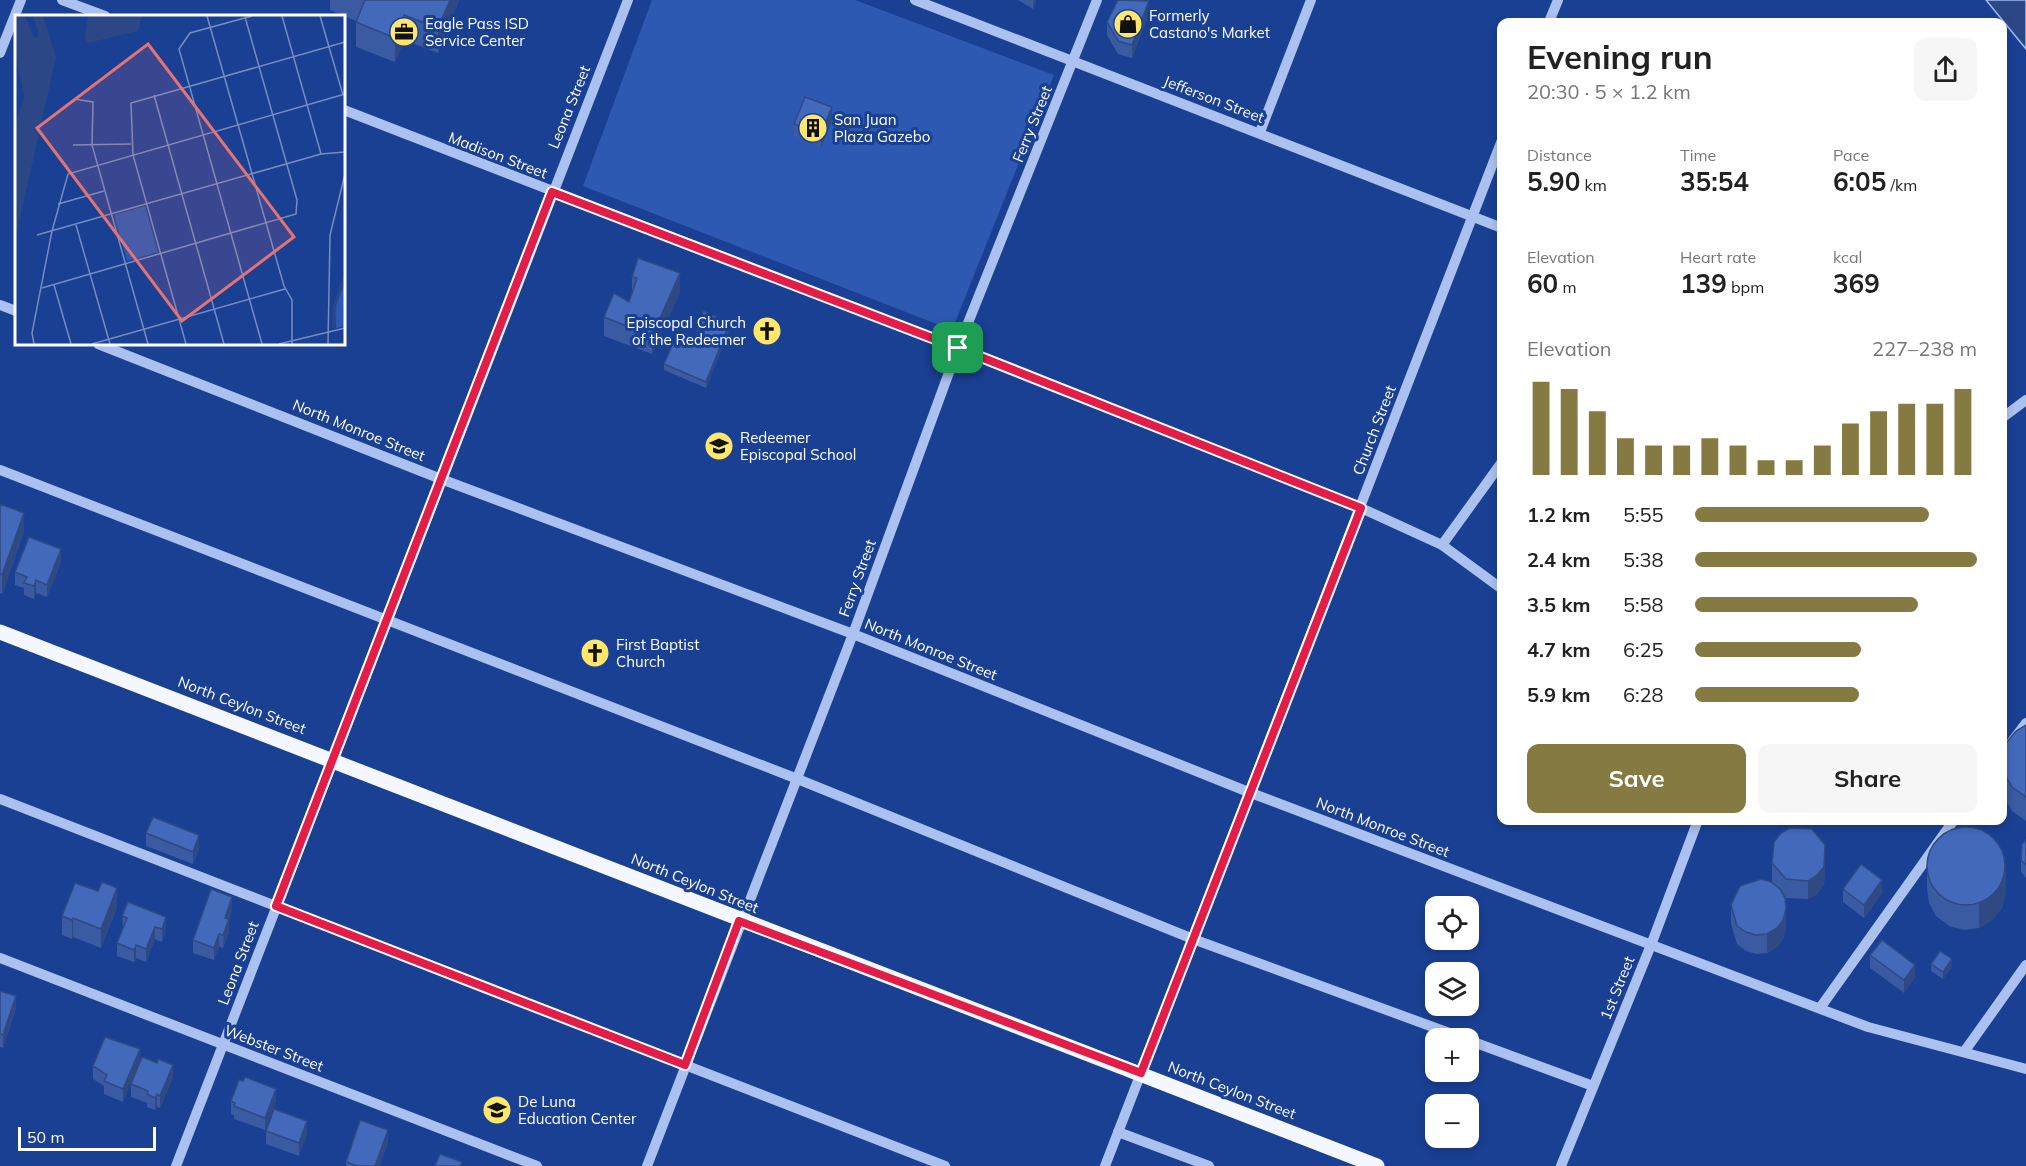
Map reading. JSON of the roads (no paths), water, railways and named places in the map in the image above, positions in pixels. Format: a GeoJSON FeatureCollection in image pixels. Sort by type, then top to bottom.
{"type":"FeatureCollection","features":[{"type":"Feature","properties":{"kind":"main road","name":"North Ceylon Street"},"geometry":{"type":"LineString","coordinates":[[0,632],[334,759],[739,921],[1141,1073],[1377,1166]]}},
{"type":"Feature","properties":{"kind":"street"},"geometry":{"type":"LineString","coordinates":[[15,15],[21,0]]}},
{"type":"Feature","properties":{"kind":"street"},"geometry":{"type":"LineString","coordinates":[[62,0],[102,15]]}},
{"type":"Feature","properties":{"kind":"street","name":"Leona Street"},"geometry":{"type":"LineString","coordinates":[[176,1166],[628,0]]}},
{"type":"Feature","properties":{"kind":"street","name":"Jefferson Street"},"geometry":{"type":"LineString","coordinates":[[915,0],[1472,214],[1497,226]]}},
{"type":"Feature","properties":{"kind":"street","name":"Ferry Street"},"geometry":{"type":"LineString","coordinates":[[646,1166],[739,921],[853,634],[958,348],[1097,0]]}},
{"type":"Feature","properties":{"kind":"street"},"geometry":{"type":"LineString","coordinates":[[1260,132],[1311,0]]}},
{"type":"Feature","properties":{"kind":"street"},"geometry":{"type":"LineString","coordinates":[[1551,18],[1558,0]]}},
{"type":"Feature","properties":{"kind":"street"},"geometry":{"type":"LineString","coordinates":[[0,53],[15,15]]}},
{"type":"Feature","properties":{"kind":"street","name":"Madison Street"},"geometry":{"type":"LineString","coordinates":[[345,110],[958,348],[1361,508],[1442,545],[1497,585]]}},
{"type":"Feature","properties":{"kind":"street","name":"Church Street"},"geometry":{"type":"LineString","coordinates":[[1106,1166],[1497,152]]}},
{"type":"Feature","properties":{"kind":"street"},"geometry":{"type":"LineString","coordinates":[[0,305],[15,311]]}},
{"type":"Feature","properties":{"kind":"street","name":"North Monroe Street"},"geometry":{"type":"LineString","coordinates":[[101,345],[441,479],[853,634],[1251,793],[1868,1027],[2026,1069]]}},
{"type":"Feature","properties":{"kind":"street"},"geometry":{"type":"LineString","coordinates":[[2007,414],[2026,400]]}},
{"type":"Feature","properties":{"kind":"street"},"geometry":{"type":"LineString","coordinates":[[1442,545],[1497,469]]}},
{"type":"Feature","properties":{"kind":"street"},"geometry":{"type":"LineString","coordinates":[[0,470],[795,778],[1193,939],[1436,1028]]}},
{"type":"Feature","properties":{"kind":"street"},"geometry":{"type":"LineString","coordinates":[[2007,748],[2026,723]]}},
{"type":"Feature","properties":{"kind":"street"},"geometry":{"type":"LineString","coordinates":[[0,799],[945,1166]]}},
{"type":"Feature","properties":{"kind":"street","name":"1st Street"},"geometry":{"type":"LineString","coordinates":[[1561,1166],[1651,945],[1696,825]]}},
{"type":"Feature","properties":{"kind":"street"},"geometry":{"type":"LineString","coordinates":[[1820,1008],[1950,825]]}},
{"type":"Feature","properties":{"kind":"street","name":"Webster Street"},"geometry":{"type":"LineString","coordinates":[[0,958],[537,1166]]}},
{"type":"Feature","properties":{"kind":"street"},"geometry":{"type":"LineString","coordinates":[[1964,1052],[2026,965]]}},
{"type":"Feature","properties":{"kind":"street"},"geometry":{"type":"LineString","coordinates":[[1479,1044],[1593,1086]]}},
{"type":"Feature","properties":{"kind":"street"},"geometry":{"type":"LineString","coordinates":[[1118,1132],[1209,1166]]}},
{"type":"Feature","properties":{"kind":"place","name":"Formerly Castano's Market"},"geometry":{"type":"Point","coordinates":[1128,24]}},
{"type":"Feature","properties":{"kind":"place","name":"Eagle Pass ISD Service Center"},"geometry":{"type":"Point","coordinates":[404,32]}},
{"type":"Feature","properties":{"kind":"place","name":"San Juan Plaza Gazebo"},"geometry":{"type":"Point","coordinates":[813,128]}},
{"type":"Feature","properties":{"kind":"place","name":"Episcopal Church of the Redeemer"},"geometry":{"type":"Point","coordinates":[767,331]}},
{"type":"Feature","properties":{"kind":"place","name":"Redeemer Episcopal School"},"geometry":{"type":"Point","coordinates":[719,446]}},
{"type":"Feature","properties":{"kind":"place","name":"First Baptist Church"},"geometry":{"type":"Point","coordinates":[595,653]}},
{"type":"Feature","properties":{"kind":"place","name":"De Luna Education Center"},"geometry":{"type":"Point","coordinates":[497,1110]}}]}
